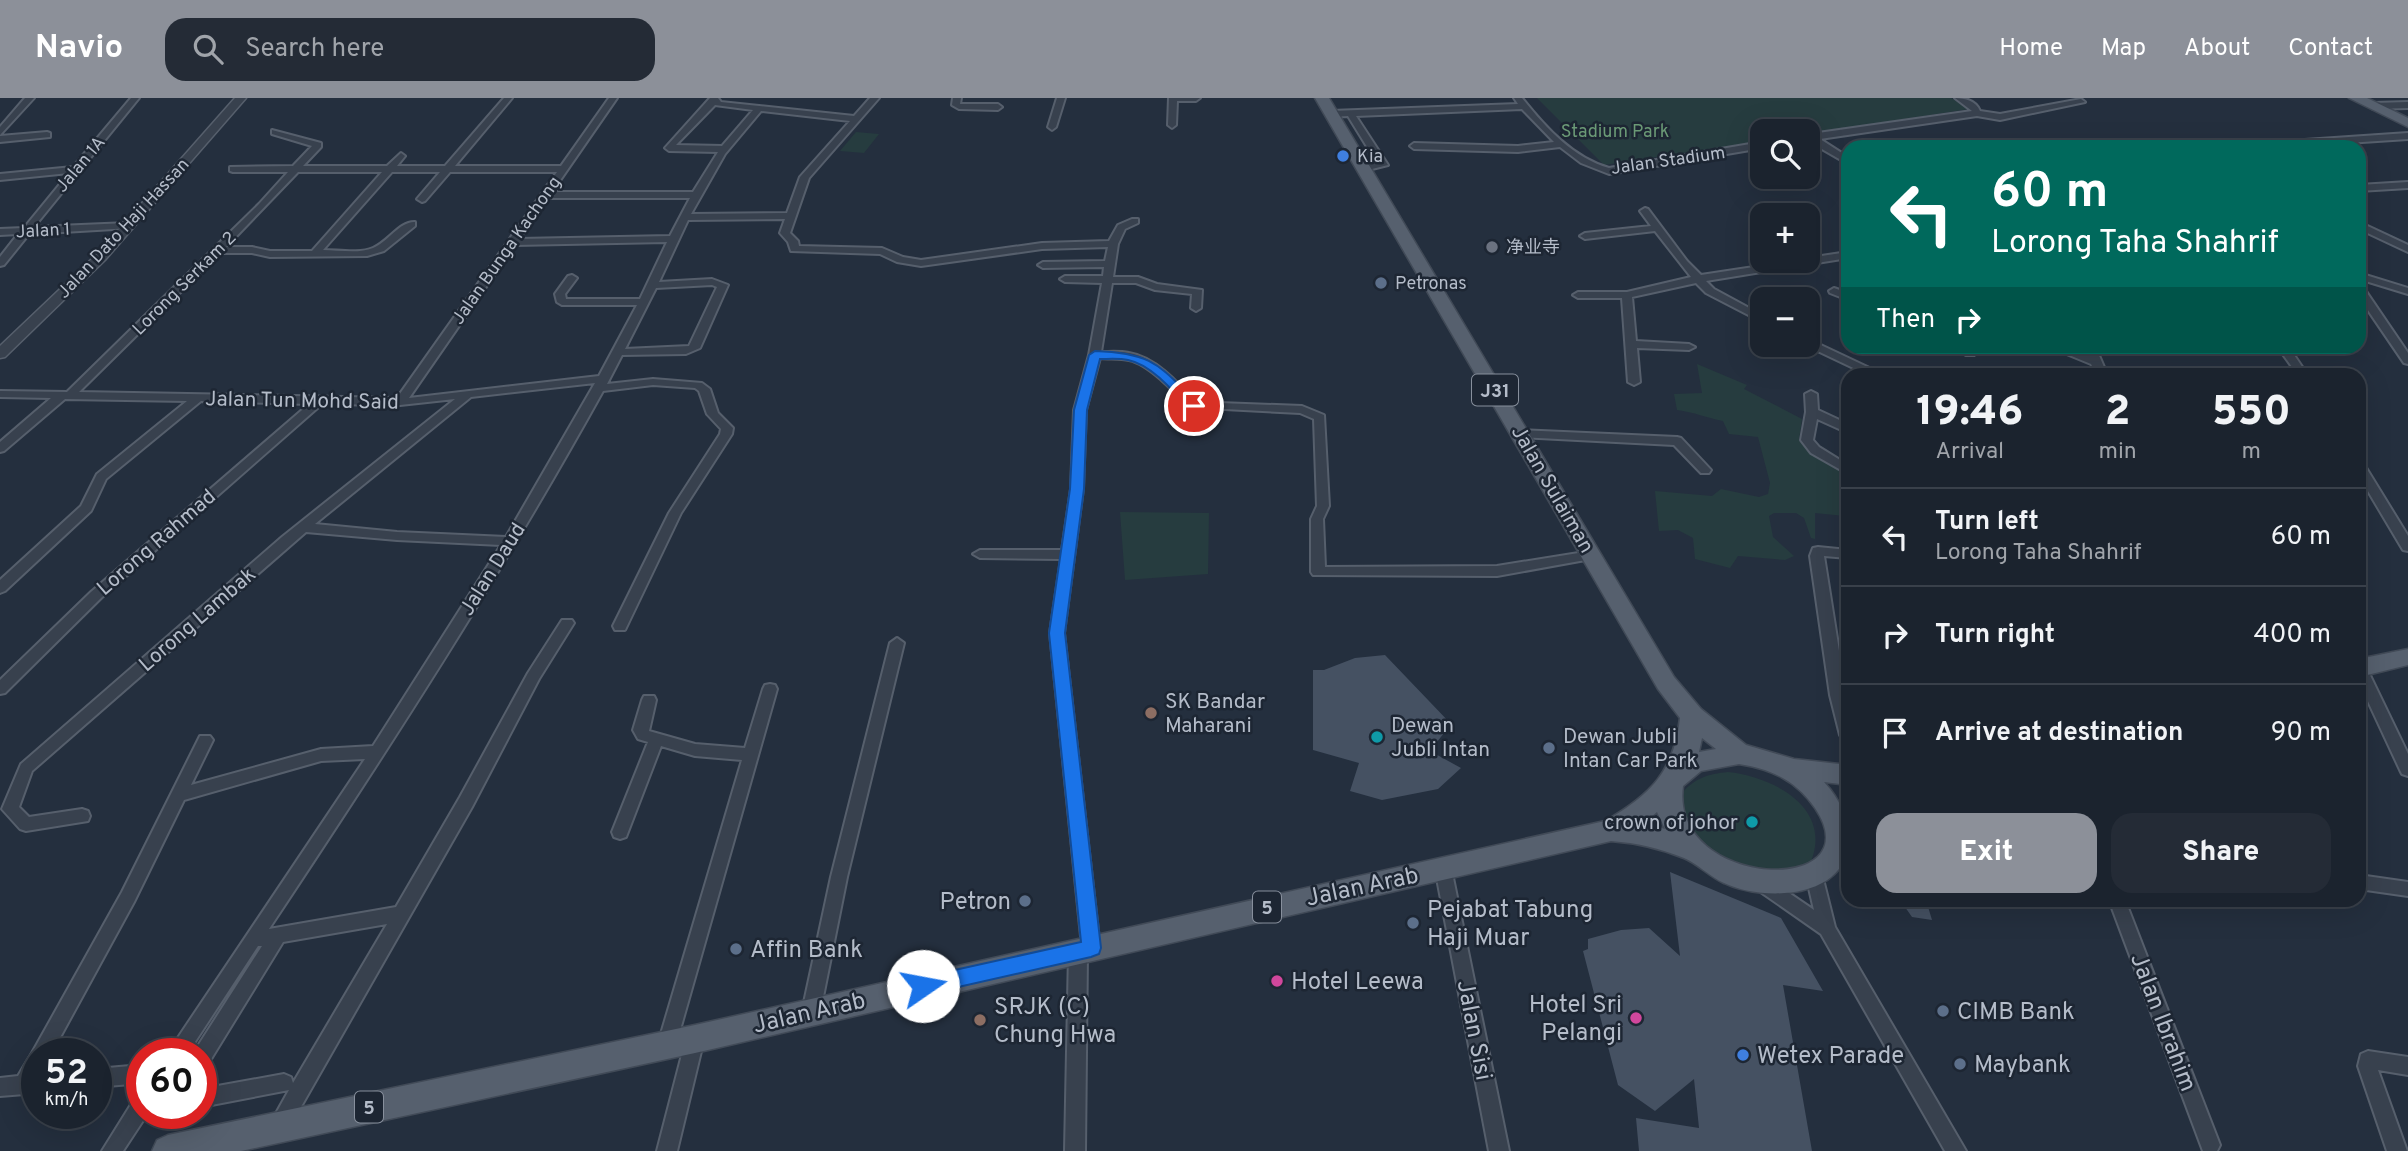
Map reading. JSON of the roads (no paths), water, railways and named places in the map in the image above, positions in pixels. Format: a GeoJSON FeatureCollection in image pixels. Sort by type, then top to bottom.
{"type":"FeatureCollection","features":[{"type":"Feature","properties":{"kind":"main road"},"geometry":{"type":"LineString","coordinates":[[2356,98],[2408,123]]}},
{"type":"Feature","properties":{"kind":"main road","name":"Jalan Sulaiman"},"geometry":{"type":"LineString","coordinates":[[1334,108],[1358,143],[1364,168],[1666,683],[1692,716]]}},
{"type":"Feature","properties":{"kind":"main road"},"geometry":{"type":"LineString","coordinates":[[2366,666],[2408,657]]}},
{"type":"Feature","properties":{"kind":"main road"},"geometry":{"type":"LineString","coordinates":[[1692,716],[1689,746],[1672,781],[1671,819],[1694,850],[1736,876],[1760,882],[1798,881],[1831,862],[1837,844],[1835,810],[1811,784],[1789,768]]}},
{"type":"Feature","properties":{"kind":"main road","name":"J31"},"geometry":{"type":"LineString","coordinates":[[1692,716],[1739,754]]}},
{"type":"Feature","properties":{"kind":"main road","name":"5"},"geometry":{"type":"LineString","coordinates":[[1611,830],[1632,818],[1701,757],[1739,754],[1789,768],[1841,776]]}},
{"type":"Feature","properties":{"kind":"main road","name":"5"},"geometry":{"type":"LineString","coordinates":[[1835,810],[1827,796],[1841,780]]}},
{"type":"Feature","properties":{"kind":"main road","name":"Jalan Arab"},"geometry":{"type":"LineString","coordinates":[[168,1151],[681,1042],[1611,830],[1640,832],[1694,850]]}},
{"type":"Feature","properties":{"kind":"street"},"geometry":{"type":"LineString","coordinates":[[2,130],[30,98]]}},
{"type":"Feature","properties":{"kind":"street","name":"Jalan 1A"},"geometry":{"type":"LineString","coordinates":[[0,262],[135,98]]}},
{"type":"Feature","properties":{"kind":"street","name":"Jalan Dato Haji Hassan"},"geometry":{"type":"LineString","coordinates":[[0,354],[88,271],[241,98]]}},
{"type":"Feature","properties":{"kind":"street"},"geometry":{"type":"LineString","coordinates":[[422,198],[508,98]]}},
{"type":"Feature","properties":{"kind":"street","name":"Jalan Bunga Kachong"},"geometry":{"type":"LineString","coordinates":[[400,402],[612,98]]}},
{"type":"Feature","properties":{"kind":"street"},"geometry":{"type":"LineString","coordinates":[[875,98],[805,177],[785,233],[793,242],[794,249],[882,251],[911,263],[1042,246],[1113,244]]}},
{"type":"Feature","properties":{"kind":"street"},"geometry":{"type":"LineString","coordinates":[[957,98],[956,105],[959,106],[998,107]]}},
{"type":"Feature","properties":{"kind":"street"},"geometry":{"type":"LineString","coordinates":[[1052,127],[1061,98]]}},
{"type":"Feature","properties":{"kind":"street"},"geometry":{"type":"LineString","coordinates":[[1172,125],[1173,98],[1196,98]]}},
{"type":"Feature","properties":{"kind":"street"},"geometry":{"type":"LineString","coordinates":[[1959,98],[1975,108],[1977,113]]}},
{"type":"Feature","properties":{"kind":"street"},"geometry":{"type":"LineString","coordinates":[[723,149],[669,148],[714,99],[757,111],[855,119]]}},
{"type":"Feature","properties":{"kind":"street"},"geometry":{"type":"LineString","coordinates":[[1334,108],[1521,102]]}},
{"type":"Feature","properties":{"kind":"street","name":"Jalan Stadium"},"geometry":{"type":"LineString","coordinates":[[1521,102],[1589,166],[1609,171],[1750,147]]}},
{"type":"Feature","properties":{"kind":"street"},"geometry":{"type":"LineString","coordinates":[[1820,136],[1977,113],[2000,117],[2081,102]]}},
{"type":"Feature","properties":{"kind":"street"},"geometry":{"type":"LineString","coordinates":[[2373,106],[2408,105]]}},
{"type":"Feature","properties":{"kind":"street","name":"Jalan Daud"},"geometry":{"type":"LineString","coordinates":[[187,1038],[379,752],[509,541],[601,383],[696,195],[723,149],[757,111]]}},
{"type":"Feature","properties":{"kind":"street","name":"Lorong Serkam 2"},"geometry":{"type":"LineString","coordinates":[[0,448],[66,395],[297,169],[317,143],[299,142],[275,132]]}},
{"type":"Feature","properties":{"kind":"street"},"geometry":{"type":"LineString","coordinates":[[0,139],[47,135]]}},
{"type":"Feature","properties":{"kind":"street"},"geometry":{"type":"LineString","coordinates":[[2349,140],[2408,136]]}},
{"type":"Feature","properties":{"kind":"street"},"geometry":{"type":"LineString","coordinates":[[1414,146],[1518,149],[1563,144]]}},
{"type":"Feature","properties":{"kind":"street"},"geometry":{"type":"LineString","coordinates":[[1820,144],[1841,157]]}},
{"type":"Feature","properties":{"kind":"street"},"geometry":{"type":"LineString","coordinates":[[314,254],[401,156]]}},
{"type":"Feature","properties":{"kind":"street"},"geometry":{"type":"LineString","coordinates":[[233,169],[562,169]]}},
{"type":"Feature","properties":{"kind":"street"},"geometry":{"type":"LineString","coordinates":[[0,177],[74,170]]}},
{"type":"Feature","properties":{"kind":"street"},"geometry":{"type":"LineString","coordinates":[[2366,188],[2408,185]]}},
{"type":"Feature","properties":{"kind":"street"},"geometry":{"type":"LineString","coordinates":[[543,195],[696,195]]}},
{"type":"Feature","properties":{"kind":"street"},"geometry":{"type":"LineString","coordinates":[[1645,211],[1710,291],[1750,313]]}},
{"type":"Feature","properties":{"kind":"street"},"geometry":{"type":"LineString","coordinates":[[684,217],[790,216]]}},
{"type":"Feature","properties":{"kind":"street"},"geometry":{"type":"LineString","coordinates":[[1074,1151],[1085,950],[1057,633],[1077,489],[1080,410],[1095,355],[1113,244],[1121,227],[1135,221]]}},
{"type":"Feature","properties":{"kind":"street"},"geometry":{"type":"LineString","coordinates":[[216,250],[314,254],[372,252],[412,224]]}},
{"type":"Feature","properties":{"kind":"street","name":"Jalan 1"},"geometry":{"type":"LineString","coordinates":[[0,232],[128,226]]}},
{"type":"Feature","properties":{"kind":"street"},"geometry":{"type":"LineString","coordinates":[[1585,236],[1657,228]]}},
{"type":"Feature","properties":{"kind":"street"},"geometry":{"type":"LineString","coordinates":[[2366,228],[2408,249]]}},
{"type":"Feature","properties":{"kind":"street"},"geometry":{"type":"LineString","coordinates":[[512,242],[674,239]]}},
{"type":"Feature","properties":{"kind":"street"},"geometry":{"type":"LineString","coordinates":[[1578,295],[1627,295],[1698,279],[1841,256]]}},
{"type":"Feature","properties":{"kind":"street"},"geometry":{"type":"LineString","coordinates":[[1043,265],[1109,264]]}},
{"type":"Feature","properties":{"kind":"street"},"geometry":{"type":"LineString","coordinates":[[572,278],[560,294],[562,302],[643,302]]}},
{"type":"Feature","properties":{"kind":"street"},"geometry":{"type":"LineString","coordinates":[[2366,278],[2408,291]]}},
{"type":"Feature","properties":{"kind":"street"},"geometry":{"type":"LineString","coordinates":[[1065,279],[1138,280],[1155,287],[1195,291],[1196,308]]}},
{"type":"Feature","properties":{"kind":"street"},"geometry":{"type":"LineString","coordinates":[[617,352],[686,351],[694,348],[723,285],[712,282],[652,285]]}},
{"type":"Feature","properties":{"kind":"street"},"geometry":{"type":"LineString","coordinates":[[1834,291],[1841,294]]}},
{"type":"Feature","properties":{"kind":"street"},"geometry":{"type":"LineString","coordinates":[[1627,295],[1634,382]]}},
{"type":"Feature","properties":{"kind":"street"},"geometry":{"type":"LineString","coordinates":[[2366,299],[2408,361]]}},
{"type":"Feature","properties":{"kind":"street"},"geometry":{"type":"LineString","coordinates":[[1631,344],[1689,347]]}},
{"type":"Feature","properties":{"kind":"street"},"geometry":{"type":"LineString","coordinates":[[1820,348],[1862,368]]}},
{"type":"Feature","properties":{"kind":"street"},"geometry":{"type":"LineString","coordinates":[[2074,354],[2094,361]]}},
{"type":"Feature","properties":{"kind":"street"},"geometry":{"type":"LineString","coordinates":[[2092,354],[2098,368]]}},
{"type":"Feature","properties":{"kind":"street"},"geometry":{"type":"LineString","coordinates":[[1095,355],[1128,356],[1140,360],[1170,381],[1185,396],[1187,403],[1194,406],[1302,410],[1320,417],[1323,506],[1317,519],[1318,572],[1497,571],[1591,555]]}},
{"type":"Feature","properties":{"kind":"street","name":"Jalan Tun Mohd Said"},"geometry":{"type":"LineString","coordinates":[[0,394],[400,402],[601,383],[698,385],[704,389],[713,414],[727,428],[675,513],[621,626]]}},
{"type":"Feature","properties":{"kind":"street"},"geometry":{"type":"LineString","coordinates":[[1811,394],[1812,412],[1807,440],[1815,450],[1841,466]]}},
{"type":"Feature","properties":{"kind":"street","name":"Lorong Lambak"},"geometry":{"type":"LineString","coordinates":[[82,816],[26,824],[10,808],[26,768],[303,527],[466,396]]}},
{"type":"Feature","properties":{"kind":"street"},"geometry":{"type":"LineString","coordinates":[[0,588],[86,508],[102,477],[198,398]]}},
{"type":"Feature","properties":{"kind":"street","name":"Lorong Rahmad"},"geometry":{"type":"LineString","coordinates":[[0,689],[96,595],[318,402]]}},
{"type":"Feature","properties":{"kind":"street"},"geometry":{"type":"LineString","coordinates":[[1812,412],[1841,426]]}},
{"type":"Feature","properties":{"kind":"street"},"geometry":{"type":"LineString","coordinates":[[1521,434],[1677,441],[1705,470]]}},
{"type":"Feature","properties":{"kind":"street"},"geometry":{"type":"LineString","coordinates":[[2366,478],[2408,547]]}},
{"type":"Feature","properties":{"kind":"street"},"geometry":{"type":"LineString","coordinates":[[303,527],[397,536],[509,541]]}},
{"type":"Feature","properties":{"kind":"street"},"geometry":{"type":"LineString","coordinates":[[1841,553],[1824,550],[1818,551],[1817,556],[1841,710]]}},
{"type":"Feature","properties":{"kind":"street"},"geometry":{"type":"LineString","coordinates":[[980,554],[1068,555]]}},
{"type":"Feature","properties":{"kind":"street"},"geometry":{"type":"LineString","coordinates":[[279,1126],[567,623]]}},
{"type":"Feature","properties":{"kind":"street"},"geometry":{"type":"LineString","coordinates":[[811,1012],[839,877],[897,643]]}},
{"type":"Feature","properties":{"kind":"street"},"geometry":{"type":"LineString","coordinates":[[2366,683],[2408,770]]}},
{"type":"Feature","properties":{"kind":"street"},"geometry":{"type":"LineString","coordinates":[[667,1151],[681,1042],[751,755],[770,689]]}},
{"type":"Feature","properties":{"kind":"street"},"geometry":{"type":"LineString","coordinates":[[649,700],[641,730],[643,735],[695,750],[751,755]]}},
{"type":"Feature","properties":{"kind":"street"},"geometry":{"type":"LineString","coordinates":[[49,1038],[128,897],[205,740]]}},
{"type":"Feature","properties":{"kind":"street"},"geometry":{"type":"LineString","coordinates":[[620,832],[656,740]]}},
{"type":"Feature","properties":{"kind":"street"},"geometry":{"type":"LineString","coordinates":[[178,795],[321,755],[379,752]]}},
{"type":"Feature","properties":{"kind":"street"},"geometry":{"type":"LineString","coordinates":[[1827,929],[1831,862]]}},
{"type":"Feature","properties":{"kind":"street","name":"Jalan Sisi"},"geometry":{"type":"LineString","coordinates":[[1443,869],[1499,1151]]}},
{"type":"Feature","properties":{"kind":"street"},"geometry":{"type":"LineString","coordinates":[[1760,882],[1827,929],[1956,1151]]}},
{"type":"Feature","properties":{"kind":"street"},"geometry":{"type":"LineString","coordinates":[[2366,884],[2408,890]]}},
{"type":"Feature","properties":{"kind":"street","name":"Jalan Ibrahim"},"geometry":{"type":"LineString","coordinates":[[2120,907],[2210,1145]]}},
{"type":"Feature","properties":{"kind":"street"},"geometry":{"type":"LineString","coordinates":[[251,940],[400,914]]}},
{"type":"Feature","properties":{"kind":"street"},"geometry":{"type":"LineString","coordinates":[[214,1038],[278,935]]}},
{"type":"Feature","properties":{"kind":"street"},"geometry":{"type":"LineString","coordinates":[[2398,1151],[2367,1066],[2368,1059],[2408,1066]]}},
{"type":"Feature","properties":{"kind":"street"},"geometry":{"type":"LineString","coordinates":[[217,1095],[284,1083]]}},
{"type":"Feature","properties":{"kind":"street"},"geometry":{"type":"LineString","coordinates":[[0,1087],[21,1086]]}},
{"type":"Feature","properties":{"kind":"street"},"geometry":{"type":"LineString","coordinates":[[112,1151],[126,1129]]}},
{"type":"Feature","properties":{"kind":"place","name":"Kia"},"geometry":{"type":"Point","coordinates":[1343,156]}},
{"type":"Feature","properties":{"kind":"place","name":"净业寺"},"geometry":{"type":"Point","coordinates":[1492,247]}},
{"type":"Feature","properties":{"kind":"place","name":"Petronas"},"geometry":{"type":"Point","coordinates":[1381,283]}},
{"type":"Feature","properties":{"kind":"place","name":"SK Bandar Maharani"},"geometry":{"type":"Point","coordinates":[1151,713]}},
{"type":"Feature","properties":{"kind":"place","name":"Dewan Jubli Intan"},"geometry":{"type":"Point","coordinates":[1377,737]}},
{"type":"Feature","properties":{"kind":"place","name":"Dewan Jubli Intan Car Park"},"geometry":{"type":"Point","coordinates":[1549,748]}},
{"type":"Feature","properties":{"kind":"place","name":"crown of johor"},"geometry":{"type":"Point","coordinates":[1752,822]}},
{"type":"Feature","properties":{"kind":"place","name":"Petron"},"geometry":{"type":"Point","coordinates":[1025,901]}},
{"type":"Feature","properties":{"kind":"place","name":"Pejabat Tabung Haji Muar"},"geometry":{"type":"Point","coordinates":[1413,923]}},
{"type":"Feature","properties":{"kind":"place","name":"Affin Bank"},"geometry":{"type":"Point","coordinates":[736,949]}},
{"type":"Feature","properties":{"kind":"place","name":"Hotel Leewa"},"geometry":{"type":"Point","coordinates":[1277,981]}},
{"type":"Feature","properties":{"kind":"place","name":"CIMB Bank"},"geometry":{"type":"Point","coordinates":[1943,1011]}},
{"type":"Feature","properties":{"kind":"place","name":"Hotel Sri Pelangi"},"geometry":{"type":"Point","coordinates":[1636,1018]}},
{"type":"Feature","properties":{"kind":"place","name":"SRJK (C) Chung Hwa"},"geometry":{"type":"Point","coordinates":[980,1020]}},
{"type":"Feature","properties":{"kind":"place","name":"Wetex Parade"},"geometry":{"type":"Point","coordinates":[1743,1055]}},
{"type":"Feature","properties":{"kind":"place","name":"Maybank"},"geometry":{"type":"Point","coordinates":[1960,1064]}},
{"type":"Feature","properties":{"kind":"park label","name":"Stadium Park"},"geometry":{"type":"Point","coordinates":[1615,131]}}]}
